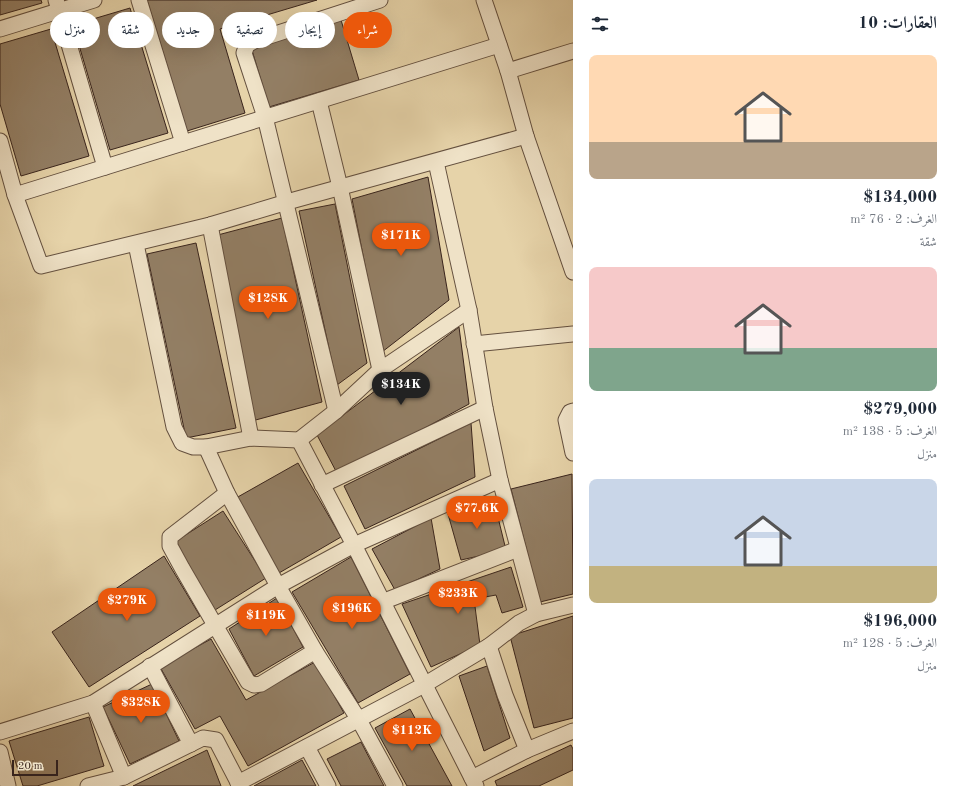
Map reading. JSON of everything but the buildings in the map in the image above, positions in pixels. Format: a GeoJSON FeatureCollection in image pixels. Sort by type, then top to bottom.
{"type":"FeatureCollection","features":[{"type":"Feature","properties":{"kind":"street"},"geometry":{"type":"LineString","coordinates":[[0,29],[58,5],[94,0]]}},
{"type":"Feature","properties":{"kind":"street"},"geometry":{"type":"LineString","coordinates":[[139,0],[183,143]]}},
{"type":"Feature","properties":{"kind":"street"},"geometry":{"type":"LineString","coordinates":[[336,411],[287,202],[265,117],[244,53],[247,45],[380,0]]}},
{"type":"Feature","properties":{"kind":"street"},"geometry":{"type":"LineString","coordinates":[[484,0],[508,71],[526,136],[573,272]]}},
{"type":"Feature","properties":{"kind":"street"},"geometry":{"type":"LineString","coordinates":[[58,5],[105,167]]}},
{"type":"Feature","properties":{"kind":"street"},"geometry":{"type":"LineString","coordinates":[[16,195],[499,45]]}},
{"type":"Feature","properties":{"kind":"street"},"geometry":{"type":"LineString","coordinates":[[508,71],[573,51]]}},
{"type":"Feature","properties":{"kind":"street"},"geometry":{"type":"LineString","coordinates":[[319,101],[340,188],[380,370]]}},
{"type":"Feature","properties":{"kind":"street"},"geometry":{"type":"LineString","coordinates":[[0,141],[16,195],[41,266],[210,225],[287,202],[526,136]]}},
{"type":"Feature","properties":{"kind":"street"},"geometry":{"type":"LineString","coordinates":[[436,162],[470,310],[485,408],[500,480],[536,614]]}},
{"type":"Feature","properties":{"kind":"street"},"geometry":{"type":"LineString","coordinates":[[210,225],[251,438]]}},
{"type":"Feature","properties":{"kind":"street"},"geometry":{"type":"LineString","coordinates":[[136,244],[174,426],[182,443],[193,447],[206,447],[251,438],[299,440],[336,411],[380,370],[470,310]]}},
{"type":"Feature","properties":{"kind":"street"},"geometry":{"type":"LineString","coordinates":[[474,344],[573,334]]}},
{"type":"Feature","properties":{"kind":"street"},"geometry":{"type":"LineString","coordinates":[[322,485],[485,408]]}},
{"type":"Feature","properties":{"kind":"street"},"geometry":{"type":"LineString","coordinates":[[573,411],[570,412],[566,420],[573,452]]}},
{"type":"Feature","properties":{"kind":"street"},"geometry":{"type":"LineString","coordinates":[[299,440],[474,782],[527,750],[573,731]]}},
{"type":"Feature","properties":{"kind":"street"},"geometry":{"type":"LineString","coordinates":[[206,447],[227,493],[278,586],[315,651],[358,720],[395,786]]}},
{"type":"Feature","properties":{"kind":"street"},"geometry":{"type":"LineString","coordinates":[[0,732],[93,703],[278,586],[354,545],[500,480]]}},
{"type":"Feature","properties":{"kind":"street"},"geometry":{"type":"LineString","coordinates":[[227,493],[170,537],[170,546],[182,568],[242,675],[248,682],[254,685],[261,684],[315,651]]}},
{"type":"Feature","properties":{"kind":"street"},"geometry":{"type":"LineString","coordinates":[[382,602],[518,549]]}},
{"type":"Feature","properties":{"kind":"street"},"geometry":{"type":"LineString","coordinates":[[88,786],[124,777],[203,738],[216,740],[239,784],[424,685],[489,646],[519,623],[536,614],[573,605]]}},
{"type":"Feature","properties":{"kind":"street"},"geometry":{"type":"LineString","coordinates":[[489,646],[505,695],[527,750]]}},
{"type":"Feature","properties":{"kind":"street"},"geometry":{"type":"LineString","coordinates":[[150,666],[191,744]]}},
{"type":"Feature","properties":{"kind":"street"},"geometry":{"type":"LineString","coordinates":[[93,703],[124,777]]}},
{"type":"Feature","properties":{"kind":"street"},"geometry":{"type":"LineString","coordinates":[[306,747],[328,786]]}},
{"type":"Feature","properties":{"kind":"street"},"geometry":{"type":"LineString","coordinates":[[0,752],[8,786]]}}]}
